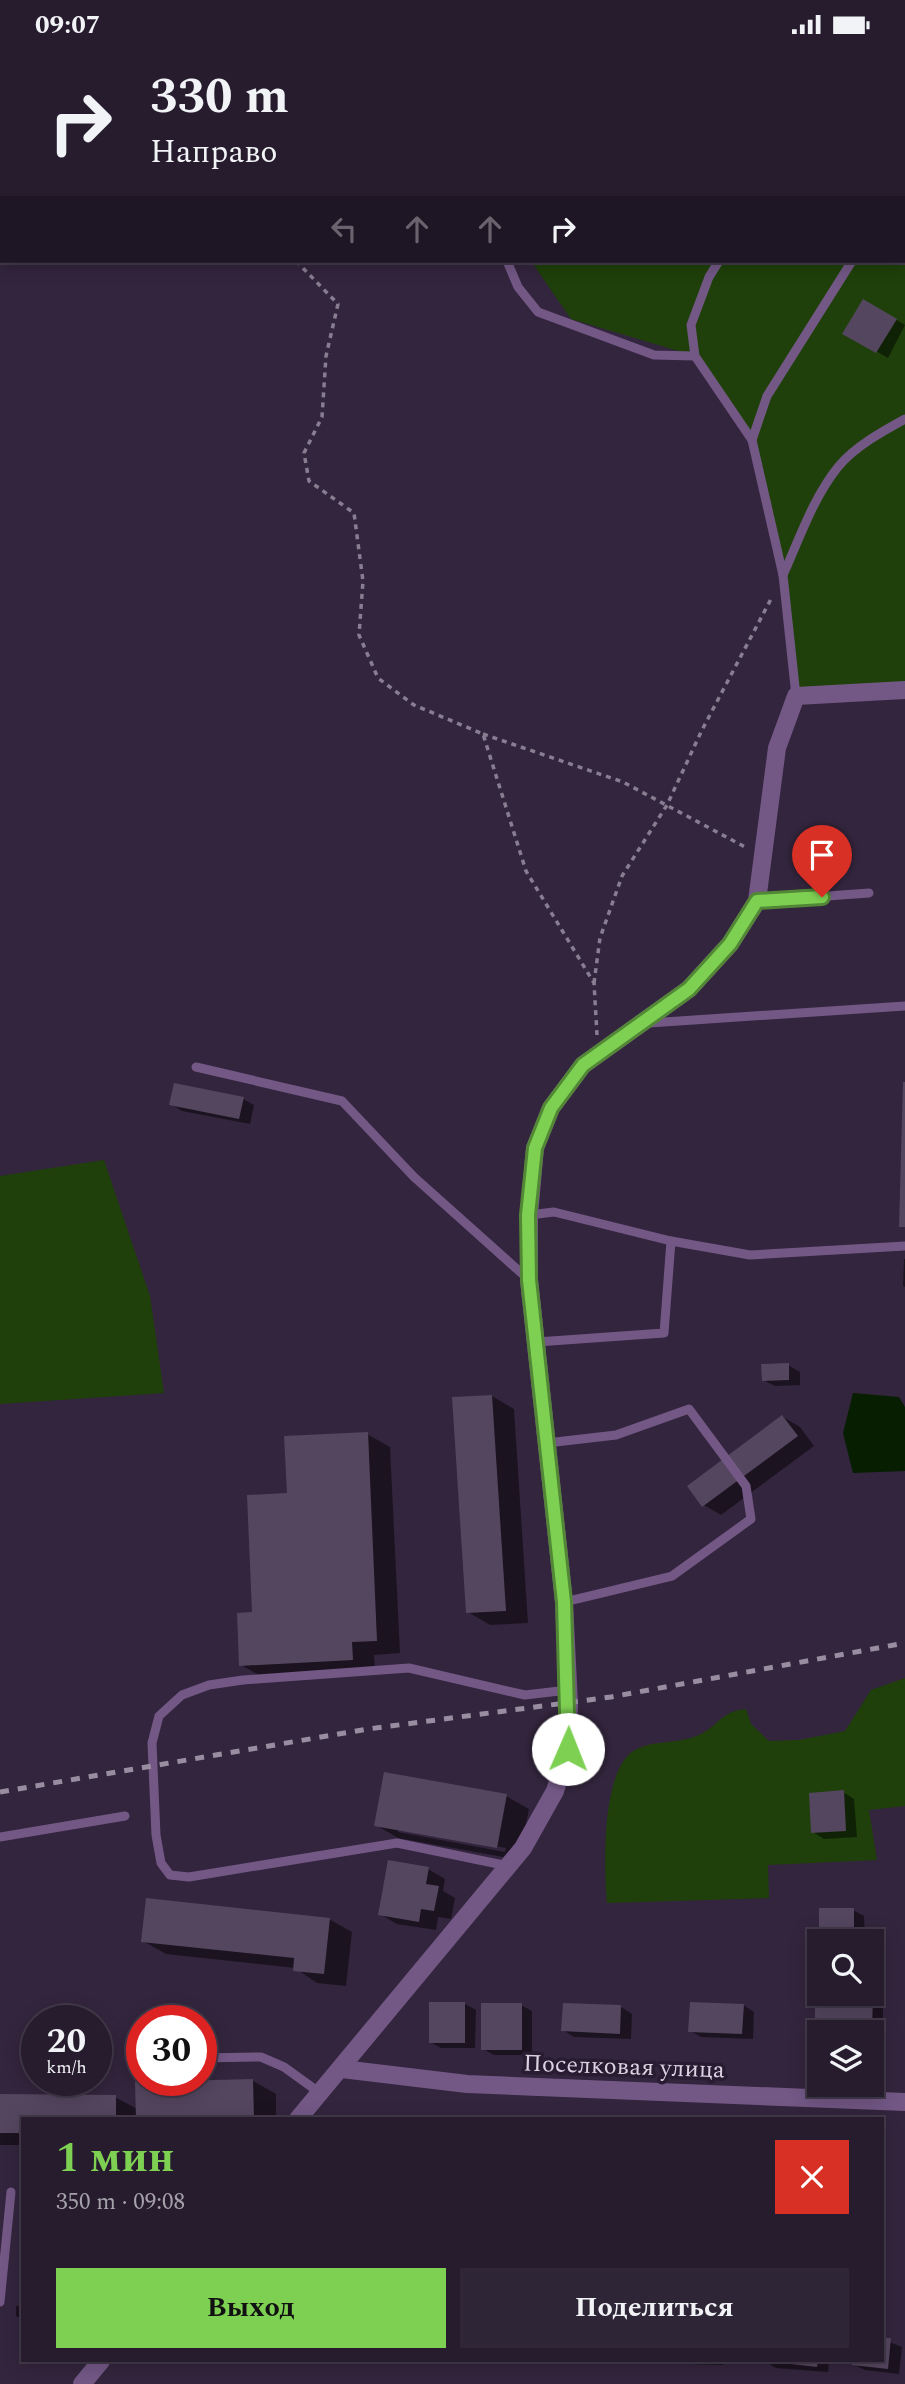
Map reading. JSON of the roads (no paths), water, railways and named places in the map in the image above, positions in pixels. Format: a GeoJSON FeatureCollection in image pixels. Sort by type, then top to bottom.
{"type":"FeatureCollection","features":[{"type":"Feature","properties":{"kind":"street"},"geometry":{"type":"LineString","coordinates":[[300,2117],[523,1847],[555,1791],[568,1749],[564,1602],[529,1280],[528,1215],[535,1148],[551,1108],[583,1065],[689,989],[730,944],[757,901],[777,748],[796,696],[905,690]]}},
{"type":"Feature","properties":{"kind":"street","name":"Поселковая улица"},"geometry":{"type":"LineString","coordinates":[[342,2069],[467,2084],[905,2102]]}},
{"type":"Feature","properties":{"kind":"street"},"geometry":{"type":"LineString","coordinates":[[82,2384],[100,2362]]}},
{"type":"Feature","properties":{"kind":"lane"},"geometry":{"type":"LineString","coordinates":[[508,263],[519,287],[538,312],[654,355],[695,356]]}},
{"type":"Feature","properties":{"kind":"lane"},"geometry":{"type":"LineString","coordinates":[[718,263],[709,277],[691,325],[695,356],[752,440],[783,575],[796,696]]}},
{"type":"Feature","properties":{"kind":"lane"},"geometry":{"type":"LineString","coordinates":[[752,440],[767,396],[851,263]]}},
{"type":"Feature","properties":{"kind":"lane"},"geometry":{"type":"LineString","coordinates":[[783,575],[815,506],[839,466],[880,433],[905,419]]}},
{"type":"Feature","properties":{"kind":"lane"},"geometry":{"type":"LineString","coordinates":[[757,901],[869,893]]}},
{"type":"Feature","properties":{"kind":"lane"},"geometry":{"type":"LineString","coordinates":[[644,1023],[905,1006]]}},
{"type":"Feature","properties":{"kind":"lane"},"geometry":{"type":"LineString","coordinates":[[196,1067],[342,1101],[414,1177],[529,1280]]}},
{"type":"Feature","properties":{"kind":"lane"},"geometry":{"type":"LineString","coordinates":[[528,1215],[554,1212],[671,1241],[750,1255],[905,1246]]}},
{"type":"Feature","properties":{"kind":"lane"},"geometry":{"type":"LineString","coordinates":[[537,1342],[664,1333],[671,1241]]}},
{"type":"Feature","properties":{"kind":"lane"},"geometry":{"type":"LineString","coordinates":[[546,1443],[615,1435],[689,1409],[746,1486],[751,1519],[672,1576],[564,1602]]}},
{"type":"Feature","properties":{"kind":"lane"},"geometry":{"type":"LineString","coordinates":[[508,1866],[397,1843],[189,1877],[170,1875],[161,1863],[156,1835],[152,1743],[159,1716],[182,1695],[209,1685],[243,1680],[409,1668],[525,1695],[568,1690]]}},
{"type":"Feature","properties":{"kind":"lane"},"geometry":{"type":"LineString","coordinates":[[0,1837],[125,1817]]}},
{"type":"Feature","properties":{"kind":"lane"},"geometry":{"type":"LineString","coordinates":[[217,2058],[261,2057],[284,2067],[320,2093]]}},
{"type":"Feature","properties":{"kind":"lane"},"geometry":{"type":"LineString","coordinates":[[0,2302],[11,2192]]}},
{"type":"Feature","properties":{"kind":"railway"},"geometry":{"type":"LineString","coordinates":[[0,1792],[368,1729],[611,1697],[905,1643]]}}]}
